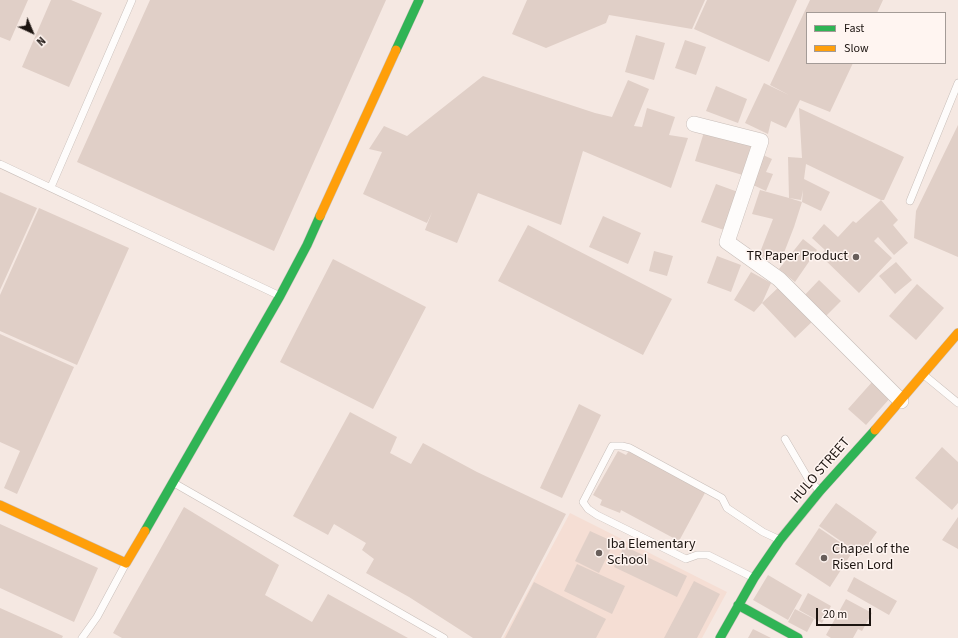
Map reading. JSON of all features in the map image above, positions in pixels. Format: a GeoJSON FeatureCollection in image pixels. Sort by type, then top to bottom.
{"type":"FeatureCollection","features":[{"type":"Feature","properties":{"kind":"street"},"geometry":{"type":"LineString","coordinates":[[0,505],[126,563],[174,483],[280,296],[307,245],[419,0]]}},
{"type":"Feature","properties":{"kind":"street"},"geometry":{"type":"LineString","coordinates":[[694,124],[760,141],[727,242],[779,279],[901,401]]}},
{"type":"Feature","properties":{"kind":"street","name":"HULO STREET"},"geometry":{"type":"LineString","coordinates":[[720,638],[754,578],[780,540],[820,491],[901,401],[958,333]]}},
{"type":"Feature","properties":{"kind":"street"},"geometry":{"type":"LineString","coordinates":[[738,605],[798,638]]}},
{"type":"Feature","properties":{"kind":"lane"},"geometry":{"type":"LineString","coordinates":[[51,188],[132,0]]}},
{"type":"Feature","properties":{"kind":"lane"},"geometry":{"type":"LineString","coordinates":[[910,200],[958,83]]}},
{"type":"Feature","properties":{"kind":"lane"},"geometry":{"type":"LineString","coordinates":[[0,164],[280,296]]}},
{"type":"Feature","properties":{"kind":"lane"},"geometry":{"type":"LineString","coordinates":[[923,374],[958,403]]}},
{"type":"Feature","properties":{"kind":"lane"},"geometry":{"type":"LineString","coordinates":[[785,439],[809,480],[820,491]]}},
{"type":"Feature","properties":{"kind":"lane"},"geometry":{"type":"LineString","coordinates":[[754,578],[708,555],[697,555],[686,559],[597,515],[588,509],[583,502],[612,446],[630,448],[722,498],[727,508],[763,532],[780,540]]}},
{"type":"Feature","properties":{"kind":"lane"},"geometry":{"type":"LineString","coordinates":[[174,483],[444,638]]}},
{"type":"Feature","properties":{"kind":"lane"},"geometry":{"type":"LineString","coordinates":[[82,638],[97,617],[126,563]]}},
{"type":"Feature","properties":{"kind":"shaded area","name":"Iba Elementary School"},"geometry":{"type":"Polygon","coordinates":[[[570,513],[727,592],[702,638],[503,638],[570,513]]]}},
{"type":"Feature","properties":{"kind":"building"},"geometry":{"type":"Polygon","coordinates":[[[0,0],[28,0],[10,41],[0,37],[0,0]]]}},
{"type":"Feature","properties":{"kind":"building"},"geometry":{"type":"Polygon","coordinates":[[[51,0],[71,0],[102,13],[69,87],[22,67],[51,0]]]}},
{"type":"Feature","properties":{"kind":"building"},"geometry":{"type":"Polygon","coordinates":[[[150,0],[386,0],[274,251],[77,162],[150,0]]]}},
{"type":"Feature","properties":{"kind":"building"},"geometry":{"type":"Polygon","coordinates":[[[527,0],[705,0],[692,29],[609,15],[606,23],[546,48],[512,34],[527,0]]]}},
{"type":"Feature","properties":{"kind":"building"},"geometry":{"type":"Polygon","coordinates":[[[707,0],[797,0],[769,62],[694,29],[707,0]]]}},
{"type":"Feature","properties":{"kind":"building"},"geometry":{"type":"Polygon","coordinates":[[[810,0],[883,0],[877,12],[806,12],[806,64],[853,64],[830,112],[800,100],[786,128],[771,121],[768,134],[745,123],[764,83],[789,95],[770,85],[810,0]]]}},
{"type":"Feature","properties":{"kind":"building"},"geometry":{"type":"Polygon","coordinates":[[[636,35],[665,43],[654,80],[625,72],[636,35]]]}},
{"type":"Feature","properties":{"kind":"building"},"geometry":{"type":"Polygon","coordinates":[[[685,40],[706,47],[696,75],[675,68],[685,40]]]}},
{"type":"Feature","properties":{"kind":"building"},"geometry":{"type":"Polygon","coordinates":[[[483,76],[595,113],[612,117],[628,80],[649,89],[634,126],[642,127],[647,108],[675,117],[669,135],[688,138],[671,188],[583,151],[561,225],[478,193],[457,243],[425,230],[432,212],[427,223],[363,194],[382,152],[369,149],[384,126],[407,136],[483,76]]]}},
{"type":"Feature","properties":{"kind":"building"},"geometry":{"type":"Polygon","coordinates":[[[716,86],[747,99],[738,123],[706,111],[716,86]]]}},
{"type":"Feature","properties":{"kind":"building"},"geometry":{"type":"Polygon","coordinates":[[[799,108],[904,157],[884,200],[881,200],[806,164],[804,179],[830,192],[821,211],[802,202],[803,190],[801,200],[789,198],[788,157],[802,158],[799,108]]]}},
{"type":"Feature","properties":{"kind":"building"},"geometry":{"type":"Polygon","coordinates":[[[958,125],[958,257],[914,238],[916,211],[958,125]]]}},
{"type":"Feature","properties":{"kind":"building"},"geometry":{"type":"Polygon","coordinates":[[[705,129],[756,144],[746,176],[695,161],[705,129]]]}},
{"type":"Feature","properties":{"kind":"building"},"geometry":{"type":"Polygon","coordinates":[[[763,155],[772,159],[766,172],[773,174],[766,191],[751,184],[763,155]]]}},
{"type":"Feature","properties":{"kind":"building"},"geometry":{"type":"Polygon","coordinates":[[[716,184],[738,192],[724,230],[701,222],[716,184]]]}},
{"type":"Feature","properties":{"kind":"building"},"geometry":{"type":"Polygon","coordinates":[[[760,190],[802,202],[780,263],[759,255],[773,219],[752,214],[760,190]]]}},
{"type":"Feature","properties":{"kind":"building"},"geometry":{"type":"Polygon","coordinates":[[[0,192],[37,208],[0,290],[0,192]]]}},
{"type":"Feature","properties":{"kind":"building","name":"TR Paper Product"},"geometry":{"type":"Polygon","coordinates":[[[881,200],[898,220],[893,225],[908,243],[894,255],[878,237],[874,241],[892,258],[859,293],[820,255],[825,250],[812,238],[824,224],[838,237],[853,221],[856,223],[881,200]]]}},
{"type":"Feature","properties":{"kind":"building"},"geometry":{"type":"Polygon","coordinates":[[[39,208],[129,248],[77,365],[0,331],[0,295],[39,208]]]}},
{"type":"Feature","properties":{"kind":"building"},"geometry":{"type":"Polygon","coordinates":[[[603,216],[641,233],[628,264],[589,247],[603,216]]]}},
{"type":"Feature","properties":{"kind":"building"},"geometry":{"type":"Polygon","coordinates":[[[528,225],[672,299],[643,355],[498,281],[528,225]]]}},
{"type":"Feature","properties":{"kind":"building"},"geometry":{"type":"Polygon","coordinates":[[[803,239],[817,250],[795,282],[779,269],[803,239]]]}},
{"type":"Feature","properties":{"kind":"building"},"geometry":{"type":"Polygon","coordinates":[[[654,251],[673,256],[667,276],[649,271],[654,251]]]}},
{"type":"Feature","properties":{"kind":"building"},"geometry":{"type":"Polygon","coordinates":[[[717,256],[741,265],[731,292],[707,283],[717,256]]]}},
{"type":"Feature","properties":{"kind":"building"},"geometry":{"type":"Polygon","coordinates":[[[333,259],[426,307],[373,409],[280,362],[333,259]]]}},
{"type":"Feature","properties":{"kind":"building"},"geometry":{"type":"Polygon","coordinates":[[[896,262],[912,280],[895,294],[879,276],[896,262]]]}},
{"type":"Feature","properties":{"kind":"building"},"geometry":{"type":"Polygon","coordinates":[[[751,272],[771,283],[762,303],[754,312],[734,300],[751,272]]]}},
{"type":"Feature","properties":{"kind":"building"},"geometry":{"type":"Polygon","coordinates":[[[819,280],[841,301],[823,319],[801,299],[819,280]]]}},
{"type":"Feature","properties":{"kind":"building"},"geometry":{"type":"Polygon","coordinates":[[[782,284],[815,319],[795,338],[762,303],[782,284]]]}},
{"type":"Feature","properties":{"kind":"building"},"geometry":{"type":"Polygon","coordinates":[[[917,284],[944,308],[916,340],[889,316],[917,284]]]}},
{"type":"Feature","properties":{"kind":"building"},"geometry":{"type":"Polygon","coordinates":[[[0,334],[74,367],[17,494],[4,488],[20,451],[0,442],[0,334]]]}},
{"type":"Feature","properties":{"kind":"building"},"geometry":{"type":"Polygon","coordinates":[[[873,381],[891,397],[866,425],[848,409],[873,381]]]}},
{"type":"Feature","properties":{"kind":"building"},"geometry":{"type":"Polygon","coordinates":[[[579,404],[601,415],[562,498],[540,488],[579,404]]]}},
{"type":"Feature","properties":{"kind":"building"},"geometry":{"type":"Polygon","coordinates":[[[350,412],[397,437],[390,453],[411,464],[423,443],[477,472],[566,514],[501,638],[473,638],[409,597],[366,573],[374,559],[362,550],[366,543],[334,524],[328,535],[293,516],[350,412]]]}},
{"type":"Feature","properties":{"kind":"building"},"geometry":{"type":"Polygon","coordinates":[[[942,447],[958,462],[958,503],[952,510],[915,478],[942,447]]]}},
{"type":"Feature","properties":{"kind":"building"},"geometry":{"type":"Polygon","coordinates":[[[618,451],[626,455],[629,451],[706,491],[679,541],[621,510],[620,513],[600,505],[602,500],[593,495],[618,451]]]}},
{"type":"Feature","properties":{"kind":"building"},"geometry":{"type":"Polygon","coordinates":[[[836,503],[877,532],[861,555],[819,526],[836,503]]]}},
{"type":"Feature","properties":{"kind":"building"},"geometry":{"type":"Polygon","coordinates":[[[184,507],[279,565],[265,595],[312,622],[328,594],[408,638],[122,638],[113,633],[184,507]]]}},
{"type":"Feature","properties":{"kind":"building"},"geometry":{"type":"Polygon","coordinates":[[[958,517],[958,549],[942,540],[958,517]]]}},
{"type":"Feature","properties":{"kind":"building"},"geometry":{"type":"Polygon","coordinates":[[[0,524],[98,568],[74,622],[0,588],[0,524]]]}},
{"type":"Feature","properties":{"kind":"building","name":"Chapel of the Risen Lord"},"geometry":{"type":"Polygon","coordinates":[[[819,528],[853,551],[830,587],[795,564],[819,528]]]}},
{"type":"Feature","properties":{"kind":"building"},"geometry":{"type":"Polygon","coordinates":[[[590,531],[614,542],[599,573],[575,561],[590,531]]]}},
{"type":"Feature","properties":{"kind":"building"},"geometry":{"type":"Polygon","coordinates":[[[624,546],[687,576],[677,597],[614,567],[624,546]]]}},
{"type":"Feature","properties":{"kind":"building"},"geometry":{"type":"Polygon","coordinates":[[[577,564],[625,586],[612,614],[564,591],[577,564]]]}},
{"type":"Feature","properties":{"kind":"building"},"geometry":{"type":"Polygon","coordinates":[[[768,575],[802,595],[788,620],[753,600],[768,575]]]}},
{"type":"Feature","properties":{"kind":"building"},"geometry":{"type":"Polygon","coordinates":[[[854,577],[897,601],[889,615],[847,591],[854,577]]]}},
{"type":"Feature","properties":{"kind":"building"},"geometry":{"type":"Polygon","coordinates":[[[694,581],[720,594],[697,638],[664,638],[694,581]]]}},
{"type":"Feature","properties":{"kind":"building"},"geometry":{"type":"Polygon","coordinates":[[[534,582],[606,619],[596,638],[505,638],[534,582]]]}},
{"type":"Feature","properties":{"kind":"building"},"geometry":{"type":"Polygon","coordinates":[[[808,593],[831,606],[822,623],[799,610],[808,593]]]}},
{"type":"Feature","properties":{"kind":"building"},"geometry":{"type":"Polygon","coordinates":[[[846,599],[872,613],[862,631],[858,629],[853,638],[831,638],[826,635],[846,599]]]}},
{"type":"Feature","properties":{"kind":"building"},"geometry":{"type":"Polygon","coordinates":[[[0,608],[63,636],[62,638],[0,638],[0,608]]]}},
{"type":"Feature","properties":{"kind":"building"},"geometry":{"type":"Polygon","coordinates":[[[795,609],[814,619],[807,632],[788,622],[795,609]]]}},
{"type":"Feature","properties":{"kind":"building"},"geometry":{"type":"Polygon","coordinates":[[[753,629],[771,638],[748,638],[753,629]]]}},
{"type":"Feature","properties":{"kind":"traffic: fast"},"geometry":{"type":"LineString","coordinates":[[396,50],[419,0]]}},
{"type":"Feature","properties":{"kind":"traffic: fast"},"geometry":{"type":"LineString","coordinates":[[145,531],[280,296],[307,245],[320,216]]}},
{"type":"Feature","properties":{"kind":"traffic: fast"},"geometry":{"type":"LineString","coordinates":[[720,638],[754,578],[780,540],[820,491],[875,430]]}},
{"type":"Feature","properties":{"kind":"traffic: fast"},"geometry":{"type":"LineString","coordinates":[[738,605],[798,638]]}},
{"type":"Feature","properties":{"kind":"traffic: slow"},"geometry":{"type":"LineString","coordinates":[[320,216],[396,50]]}},
{"type":"Feature","properties":{"kind":"traffic: slow"},"geometry":{"type":"LineString","coordinates":[[875,430],[958,333]]}},
{"type":"Feature","properties":{"kind":"traffic: slow"},"geometry":{"type":"LineString","coordinates":[[0,505],[126,563],[145,531]]}},
{"type":"Feature","properties":{"kind":"place","name":"TR Paper Product"},"geometry":{"type":"Point","coordinates":[856,257]}},
{"type":"Feature","properties":{"kind":"place","name":"Iba Elementary School"},"geometry":{"type":"Point","coordinates":[599,553]}},
{"type":"Feature","properties":{"kind":"place","name":"Chapel of the Risen Lord"},"geometry":{"type":"Point","coordinates":[824,558]}}]}
